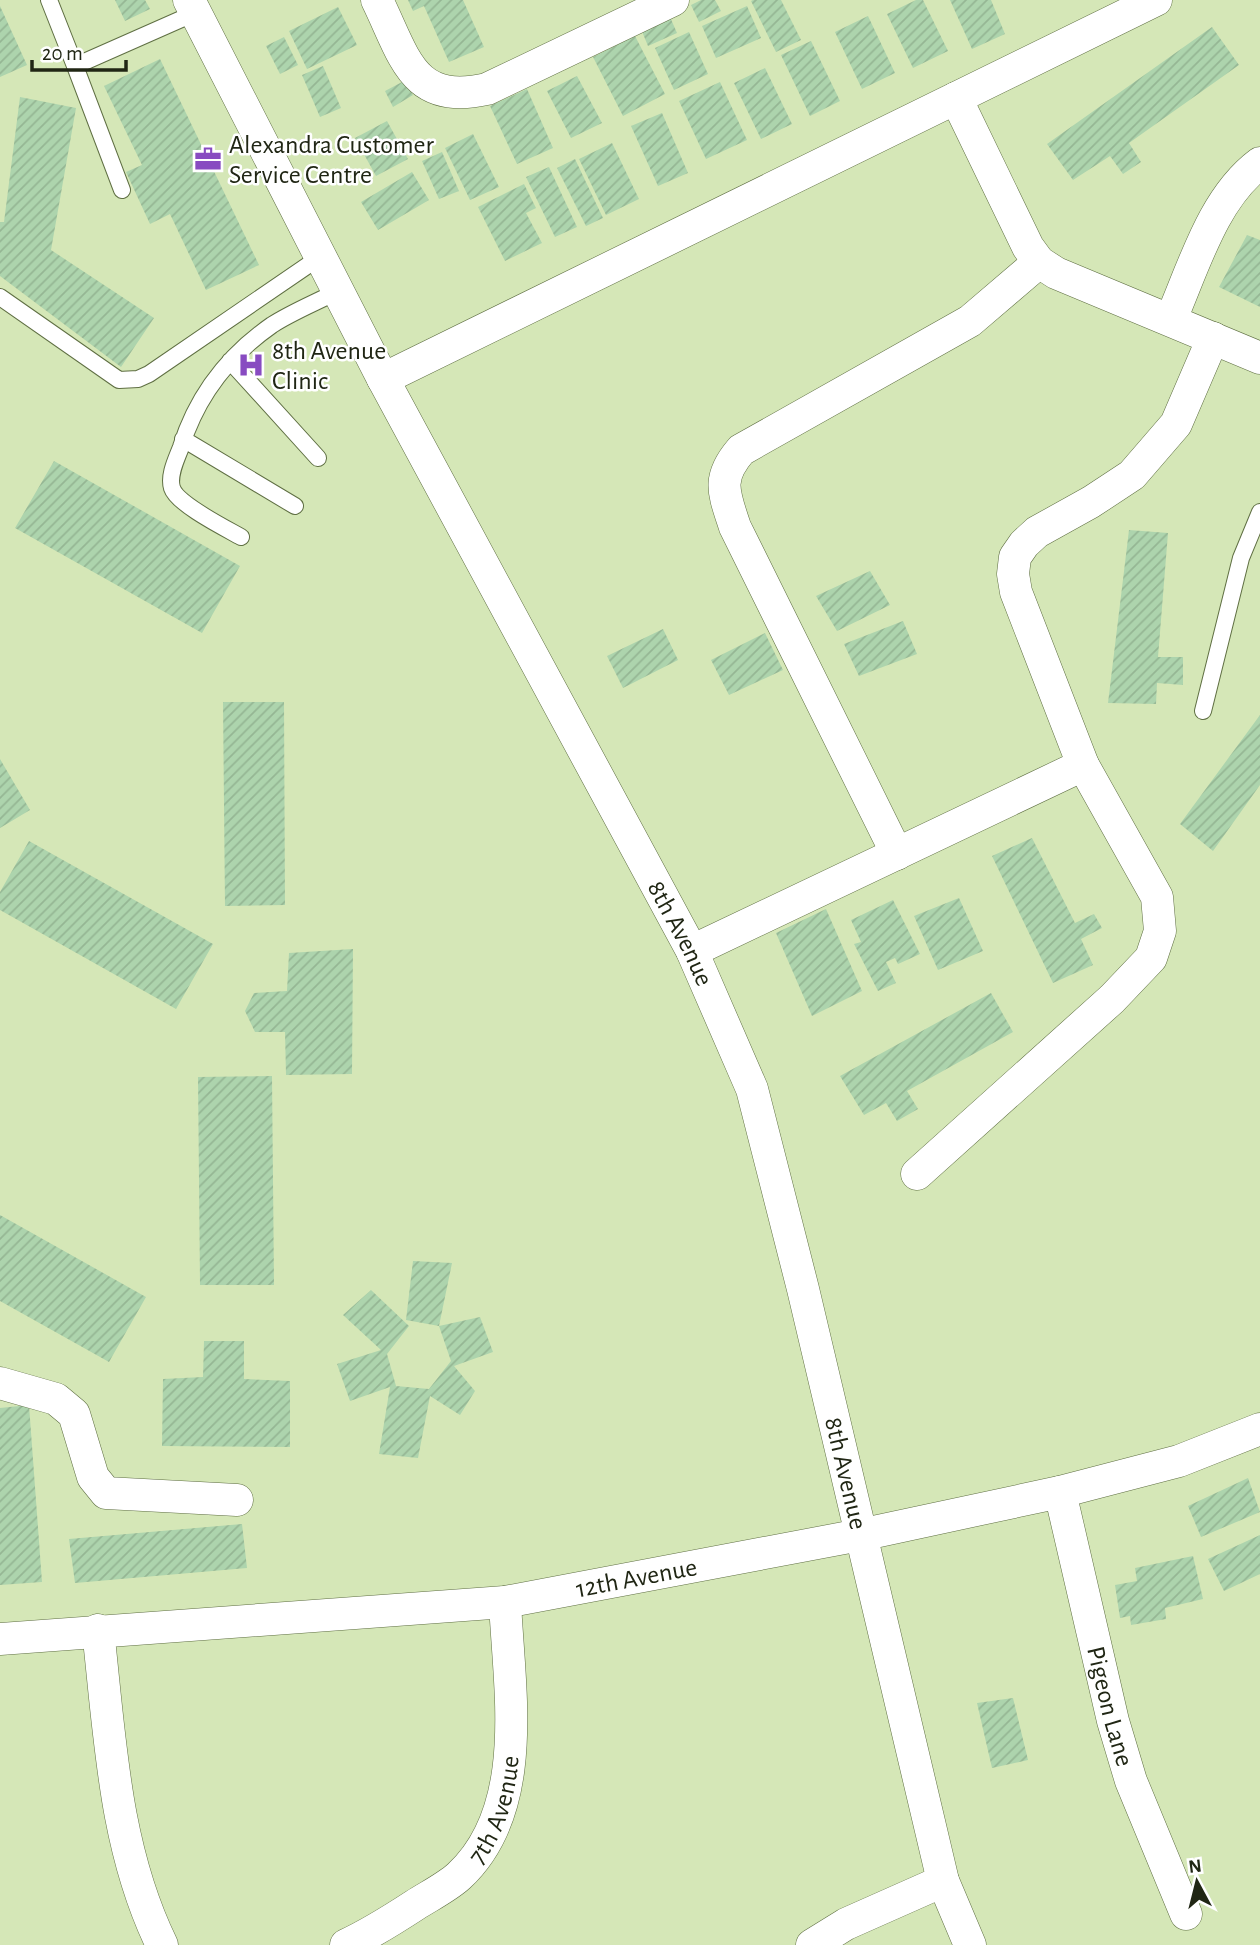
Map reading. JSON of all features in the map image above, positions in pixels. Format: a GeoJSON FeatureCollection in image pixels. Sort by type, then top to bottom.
{"type":"FeatureCollection","features":[{"type":"Feature","properties":{"kind":"street"},"geometry":{"type":"LineString","coordinates":[[377,0],[417,76],[430,88],[448,93],[487,89],[673,0]]}},
{"type":"Feature","properties":{"kind":"street"},"geometry":{"type":"LineString","coordinates":[[383,379],[956,98],[1137,4]]}},
{"type":"Feature","properties":{"kind":"street","name":"8th Avenue"},"geometry":{"type":"LineString","coordinates":[[192,6],[383,379],[692,951],[752,1090],[803,1289],[943,1881],[970,1945]]}},
{"type":"Feature","properties":{"kind":"street"},"geometry":{"type":"LineString","coordinates":[[956,98],[1028,247],[1039,262],[1066,278],[1171,319],[1260,358]]}},
{"type":"Feature","properties":{"kind":"street"},"geometry":{"type":"LineString","coordinates":[[1171,319],[1216,215],[1228,194],[1245,174],[1260,163]]}},
{"type":"Feature","properties":{"kind":"street"},"geometry":{"type":"LineString","coordinates":[[897,854],[735,527],[724,483],[729,465],[741,450],[970,321],[1039,262]]}},
{"type":"Feature","properties":{"kind":"street"},"geometry":{"type":"LineString","coordinates":[[917,1174],[1112,999],[1151,958],[1160,931],[1157,897],[1083,765],[1016,593],[1013,574],[1015,557],[1037,532],[1132,475],[1176,424],[1213,338]]}},
{"type":"Feature","properties":{"kind":"street"},"geometry":{"type":"LineString","coordinates":[[692,951],[1083,765]]}},
{"type":"Feature","properties":{"kind":"street"},"geometry":{"type":"LineString","coordinates":[[0,1383],[56,1399],[74,1415],[93,1477],[106,1493],[237,1500]]}},
{"type":"Feature","properties":{"kind":"street","name":"12th Avenue"},"geometry":{"type":"LineString","coordinates":[[0,1639],[505,1602],[860,1535],[1060,1492],[1179,1461],[1258,1433]]}},
{"type":"Feature","properties":{"kind":"street","name":"Pigeon Lane"},"geometry":{"type":"LineString","coordinates":[[1060,1492],[1112,1721],[1131,1782],[1186,1914]]}},
{"type":"Feature","properties":{"kind":"street","name":"7th Avenue"},"geometry":{"type":"LineString","coordinates":[[346,1945],[373,1933],[459,1876],[486,1842],[501,1808],[510,1771],[511,1723],[505,1602]]}},
{"type":"Feature","properties":{"kind":"street"},"geometry":{"type":"LineString","coordinates":[[98,1630],[120,1817],[136,1885],[162,1945]]}},
{"type":"Feature","properties":{"kind":"street"},"geometry":{"type":"LineString","coordinates":[[812,1945],[846,1924],[943,1881]]}},
{"type":"Feature","properties":{"kind":"lane"},"geometry":{"type":"LineString","coordinates":[[49,0],[122,190]]}},
{"type":"Feature","properties":{"kind":"lane"},"geometry":{"type":"LineString","coordinates":[[75,66],[192,6]]}},
{"type":"Feature","properties":{"kind":"lane"},"geometry":{"type":"LineString","coordinates":[[0,297],[119,380],[138,379],[320,257]]}},
{"type":"Feature","properties":{"kind":"lane"},"geometry":{"type":"LineString","coordinates":[[241,537],[180,500],[172,488],[172,473],[183,439],[207,388],[230,361],[272,325],[338,291]]}},
{"type":"Feature","properties":{"kind":"lane"},"geometry":{"type":"LineString","coordinates":[[230,361],[318,458]]}},
{"type":"Feature","properties":{"kind":"lane"},"geometry":{"type":"LineString","coordinates":[[183,439],[295,506]]}},
{"type":"Feature","properties":{"kind":"lane"},"geometry":{"type":"LineString","coordinates":[[1203,712],[1241,558],[1260,512]]}},
{"type":"Feature","properties":{"kind":"building"},"geometry":{"type":"Polygon","coordinates":[[[115,0],[145,0],[150,9],[125,21],[115,0]]]}},
{"type":"Feature","properties":{"kind":"building"},"geometry":{"type":"Polygon","coordinates":[[[408,0],[463,0],[484,47],[449,62],[424,6],[413,11],[408,0]]]}},
{"type":"Feature","properties":{"kind":"building"},"geometry":{"type":"Polygon","coordinates":[[[701,0],[715,0],[721,11],[699,22],[691,5],[701,0]]]}},
{"type":"Feature","properties":{"kind":"building"},"geometry":{"type":"Polygon","coordinates":[[[781,0],[801,40],[776,52],[751,1],[781,0]]]}},
{"type":"Feature","properties":{"kind":"building"},"geometry":{"type":"Polygon","coordinates":[[[916,0],[923,0],[948,51],[913,68],[887,14],[916,0]]]}},
{"type":"Feature","properties":{"kind":"building"},"geometry":{"type":"Polygon","coordinates":[[[950,0],[991,0],[1005,34],[972,49],[950,0]]]}},
{"type":"Feature","properties":{"kind":"building"},"geometry":{"type":"Polygon","coordinates":[[[0,6],[27,65],[0,77],[0,6]]]}},
{"type":"Feature","properties":{"kind":"building"},"geometry":{"type":"Polygon","coordinates":[[[747,6],[761,38],[716,58],[702,26],[747,6]]]}},
{"type":"Feature","properties":{"kind":"building"},"geometry":{"type":"Polygon","coordinates":[[[338,7],[357,45],[307,69],[289,31],[338,7]]]}},
{"type":"Feature","properties":{"kind":"building"},"geometry":{"type":"Polygon","coordinates":[[[868,16],[895,73],[862,89],[835,32],[868,16]]]}},
{"type":"Feature","properties":{"kind":"building"},"geometry":{"type":"Polygon","coordinates":[[[670,17],[677,33],[648,46],[641,29],[670,17]]]}},
{"type":"Feature","properties":{"kind":"building"},"geometry":{"type":"Polygon","coordinates":[[[1212,27],[1239,65],[1129,143],[1141,162],[1123,174],[1110,156],[1073,180],[1047,144],[1212,27]]]}},
{"type":"Feature","properties":{"kind":"building"},"geometry":{"type":"Polygon","coordinates":[[[689,32],[708,74],[674,90],[655,48],[689,32]]]}},
{"type":"Feature","properties":{"kind":"building"},"geometry":{"type":"Polygon","coordinates":[[[635,36],[665,94],[623,116],[593,57],[635,36]]]}},
{"type":"Feature","properties":{"kind":"building"},"geometry":{"type":"Polygon","coordinates":[[[284,37],[298,65],[280,74],[266,46],[284,37]]]}},
{"type":"Feature","properties":{"kind":"building"},"geometry":{"type":"Polygon","coordinates":[[[811,41],[840,101],[810,116],[781,55],[811,41]]]}},
{"type":"Feature","properties":{"kind":"building"},"geometry":{"type":"Polygon","coordinates":[[[160,59],[259,265],[206,290],[170,214],[150,224],[126,172],[142,165],[104,86],[160,59]]]}},
{"type":"Feature","properties":{"kind":"building"},"geometry":{"type":"Polygon","coordinates":[[[323,66],[341,108],[320,117],[302,75],[323,66]]]}},
{"type":"Feature","properties":{"kind":"building"},"geometry":{"type":"Polygon","coordinates":[[[765,68],[792,124],[761,139],[734,83],[765,68]]]}},
{"type":"Feature","properties":{"kind":"building"},"geometry":{"type":"Polygon","coordinates":[[[577,76],[602,123],[571,138],[547,91],[577,76]]]}},
{"type":"Feature","properties":{"kind":"building"},"geometry":{"type":"Polygon","coordinates":[[[404,81],[413,95],[393,107],[385,91],[404,81]]]}},
{"type":"Feature","properties":{"kind":"building"},"geometry":{"type":"Polygon","coordinates":[[[720,82],[747,140],[706,159],[679,101],[720,82]]]}},
{"type":"Feature","properties":{"kind":"building"},"geometry":{"type":"Polygon","coordinates":[[[527,89],[553,148],[517,164],[490,106],[527,89]]]}},
{"type":"Feature","properties":{"kind":"building"},"geometry":{"type":"Polygon","coordinates":[[[20,97],[76,108],[51,250],[154,318],[121,367],[0,276],[0,222],[4,222],[20,97]]]}},
{"type":"Feature","properties":{"kind":"building"},"geometry":{"type":"Polygon","coordinates":[[[662,113],[688,173],[658,186],[631,126],[662,113]]]}},
{"type":"Feature","properties":{"kind":"building"},"geometry":{"type":"Polygon","coordinates":[[[387,121],[408,159],[376,176],[355,138],[387,121]]]}},
{"type":"Feature","properties":{"kind":"building"},"geometry":{"type":"Polygon","coordinates":[[[473,134],[499,187],[470,200],[445,148],[473,134]]]}},
{"type":"Feature","properties":{"kind":"building"},"geometry":{"type":"Polygon","coordinates":[[[612,143],[639,199],[606,215],[579,159],[612,143]]]}},
{"type":"Feature","properties":{"kind":"building"},"geometry":{"type":"Polygon","coordinates":[[[442,152],[459,191],[439,199],[422,161],[442,152]]]}},
{"type":"Feature","properties":{"kind":"building"},"geometry":{"type":"Polygon","coordinates":[[[575,159],[603,218],[586,226],[557,168],[575,159]]]}},
{"type":"Feature","properties":{"kind":"building"},"geometry":{"type":"Polygon","coordinates":[[[549,167],[577,227],[555,237],[526,177],[549,167]]]}},
{"type":"Feature","properties":{"kind":"building"},"geometry":{"type":"Polygon","coordinates":[[[412,172],[429,200],[378,230],[361,202],[412,172]]]}},
{"type":"Feature","properties":{"kind":"building"},"geometry":{"type":"Polygon","coordinates":[[[524,184],[536,208],[526,213],[542,243],[505,261],[478,207],[524,184]]]}},
{"type":"Feature","properties":{"kind":"building"},"geometry":{"type":"Polygon","coordinates":[[[1247,235],[1260,240],[1260,307],[1219,287],[1247,235]]]}},
{"type":"Feature","properties":{"kind":"building"},"geometry":{"type":"Polygon","coordinates":[[[54,461],[240,566],[202,633],[15,528],[54,461]]]}},
{"type":"Feature","properties":{"kind":"building"},"geometry":{"type":"Polygon","coordinates":[[[1129,530],[1168,533],[1158,657],[1183,657],[1183,685],[1157,683],[1156,704],[1108,703],[1129,530]]]}},
{"type":"Feature","properties":{"kind":"building"},"geometry":{"type":"Polygon","coordinates":[[[870,571],[890,605],[837,631],[816,596],[870,571]]]}},
{"type":"Feature","properties":{"kind":"building"},"geometry":{"type":"Polygon","coordinates":[[[903,621],[917,654],[859,676],[844,644],[903,621]]]}},
{"type":"Feature","properties":{"kind":"building"},"geometry":{"type":"Polygon","coordinates":[[[663,629],[678,660],[623,688],[607,656],[663,629]]]}},
{"type":"Feature","properties":{"kind":"building"},"geometry":{"type":"Polygon","coordinates":[[[765,633],[783,670],[729,695],[711,660],[765,633]]]}},
{"type":"Feature","properties":{"kind":"building"},"geometry":{"type":"Polygon","coordinates":[[[223,702],[284,702],[285,905],[225,906],[223,702]]]}},
{"type":"Feature","properties":{"kind":"building"},"geometry":{"type":"Polygon","coordinates":[[[1260,715],[1260,785],[1213,851],[1180,824],[1260,715]]]}},
{"type":"Feature","properties":{"kind":"building"},"geometry":{"type":"Polygon","coordinates":[[[0,759],[30,810],[0,828],[0,759]]]}},
{"type":"Feature","properties":{"kind":"building"},"geometry":{"type":"Polygon","coordinates":[[[1032,838],[1075,923],[1094,914],[1102,928],[1081,939],[1093,965],[1053,983],[992,856],[1032,838]]]}},
{"type":"Feature","properties":{"kind":"building"},"geometry":{"type":"Polygon","coordinates":[[[29,841],[213,944],[176,1009],[0,910],[0,892],[29,841]]]}},
{"type":"Feature","properties":{"kind":"building"},"geometry":{"type":"Polygon","coordinates":[[[959,898],[983,951],[938,970],[914,916],[959,898]]]}},
{"type":"Feature","properties":{"kind":"building"},"geometry":{"type":"Polygon","coordinates":[[[893,900],[920,954],[898,964],[895,958],[886,962],[896,983],[878,991],[854,944],[861,942],[851,920],[893,900]]]}},
{"type":"Feature","properties":{"kind":"building"},"geometry":{"type":"Polygon","coordinates":[[[826,909],[862,991],[812,1016],[776,933],[826,909]]]}},
{"type":"Feature","properties":{"kind":"building"},"geometry":{"type":"Polygon","coordinates":[[[353,949],[352,1074],[286,1075],[285,1032],[255,1032],[245,1011],[254,993],[287,991],[289,953],[353,949]]]}},
{"type":"Feature","properties":{"kind":"building"},"geometry":{"type":"Polygon","coordinates":[[[991,993],[1013,1032],[907,1091],[918,1109],[897,1121],[886,1103],[864,1115],[840,1076],[991,993]]]}},
{"type":"Feature","properties":{"kind":"building"},"geometry":{"type":"Polygon","coordinates":[[[272,1076],[274,1285],[200,1285],[198,1077],[272,1076]]]}},
{"type":"Feature","properties":{"kind":"building"},"geometry":{"type":"Polygon","coordinates":[[[0,1215],[146,1297],[109,1362],[0,1301],[0,1215]]]}},
{"type":"Feature","properties":{"kind":"building"},"geometry":{"type":"Polygon","coordinates":[[[413,1261],[452,1263],[439,1326],[406,1320],[413,1261]]]}},
{"type":"Feature","properties":{"kind":"building"},"geometry":{"type":"Polygon","coordinates":[[[371,1290],[409,1326],[387,1354],[396,1386],[429,1389],[451,1361],[439,1326],[480,1317],[493,1352],[454,1366],[475,1391],[460,1415],[430,1396],[418,1458],[379,1454],[390,1387],[350,1401],[337,1364],[381,1350],[343,1315],[371,1290]]]}},
{"type":"Feature","properties":{"kind":"building"},"geometry":{"type":"Polygon","coordinates":[[[204,1341],[244,1341],[244,1379],[290,1381],[290,1447],[162,1446],[163,1379],[203,1377],[204,1341]]]}},
{"type":"Feature","properties":{"kind":"building"},"geometry":{"type":"Polygon","coordinates":[[[29,1405],[42,1582],[0,1585],[0,1408],[29,1405]]]}},
{"type":"Feature","properties":{"kind":"building"},"geometry":{"type":"Polygon","coordinates":[[[1248,1478],[1260,1512],[1201,1537],[1188,1506],[1248,1478]]]}},
{"type":"Feature","properties":{"kind":"building"},"geometry":{"type":"Polygon","coordinates":[[[242,1524],[247,1568],[75,1583],[69,1539],[242,1524]]]}},
{"type":"Feature","properties":{"kind":"building"},"geometry":{"type":"Polygon","coordinates":[[[1260,1535],[1260,1574],[1224,1591],[1208,1559],[1260,1535]]]}},
{"type":"Feature","properties":{"kind":"building"},"geometry":{"type":"Polygon","coordinates":[[[1193,1556],[1203,1599],[1165,1608],[1166,1619],[1131,1625],[1130,1616],[1120,1618],[1115,1585],[1137,1581],[1135,1568],[1193,1556]]]}},
{"type":"Feature","properties":{"kind":"building"},"geometry":{"type":"Polygon","coordinates":[[[1013,1698],[1028,1760],[992,1768],[977,1703],[1013,1698]]]}},
{"type":"Feature","properties":{"kind":"place","name":"Alexandra Customer Service Centre"},"geometry":{"type":"Point","coordinates":[208,159]}},
{"type":"Feature","properties":{"kind":"place","name":"8th Avenue Clinic"},"geometry":{"type":"Point","coordinates":[251,365]}}]}
